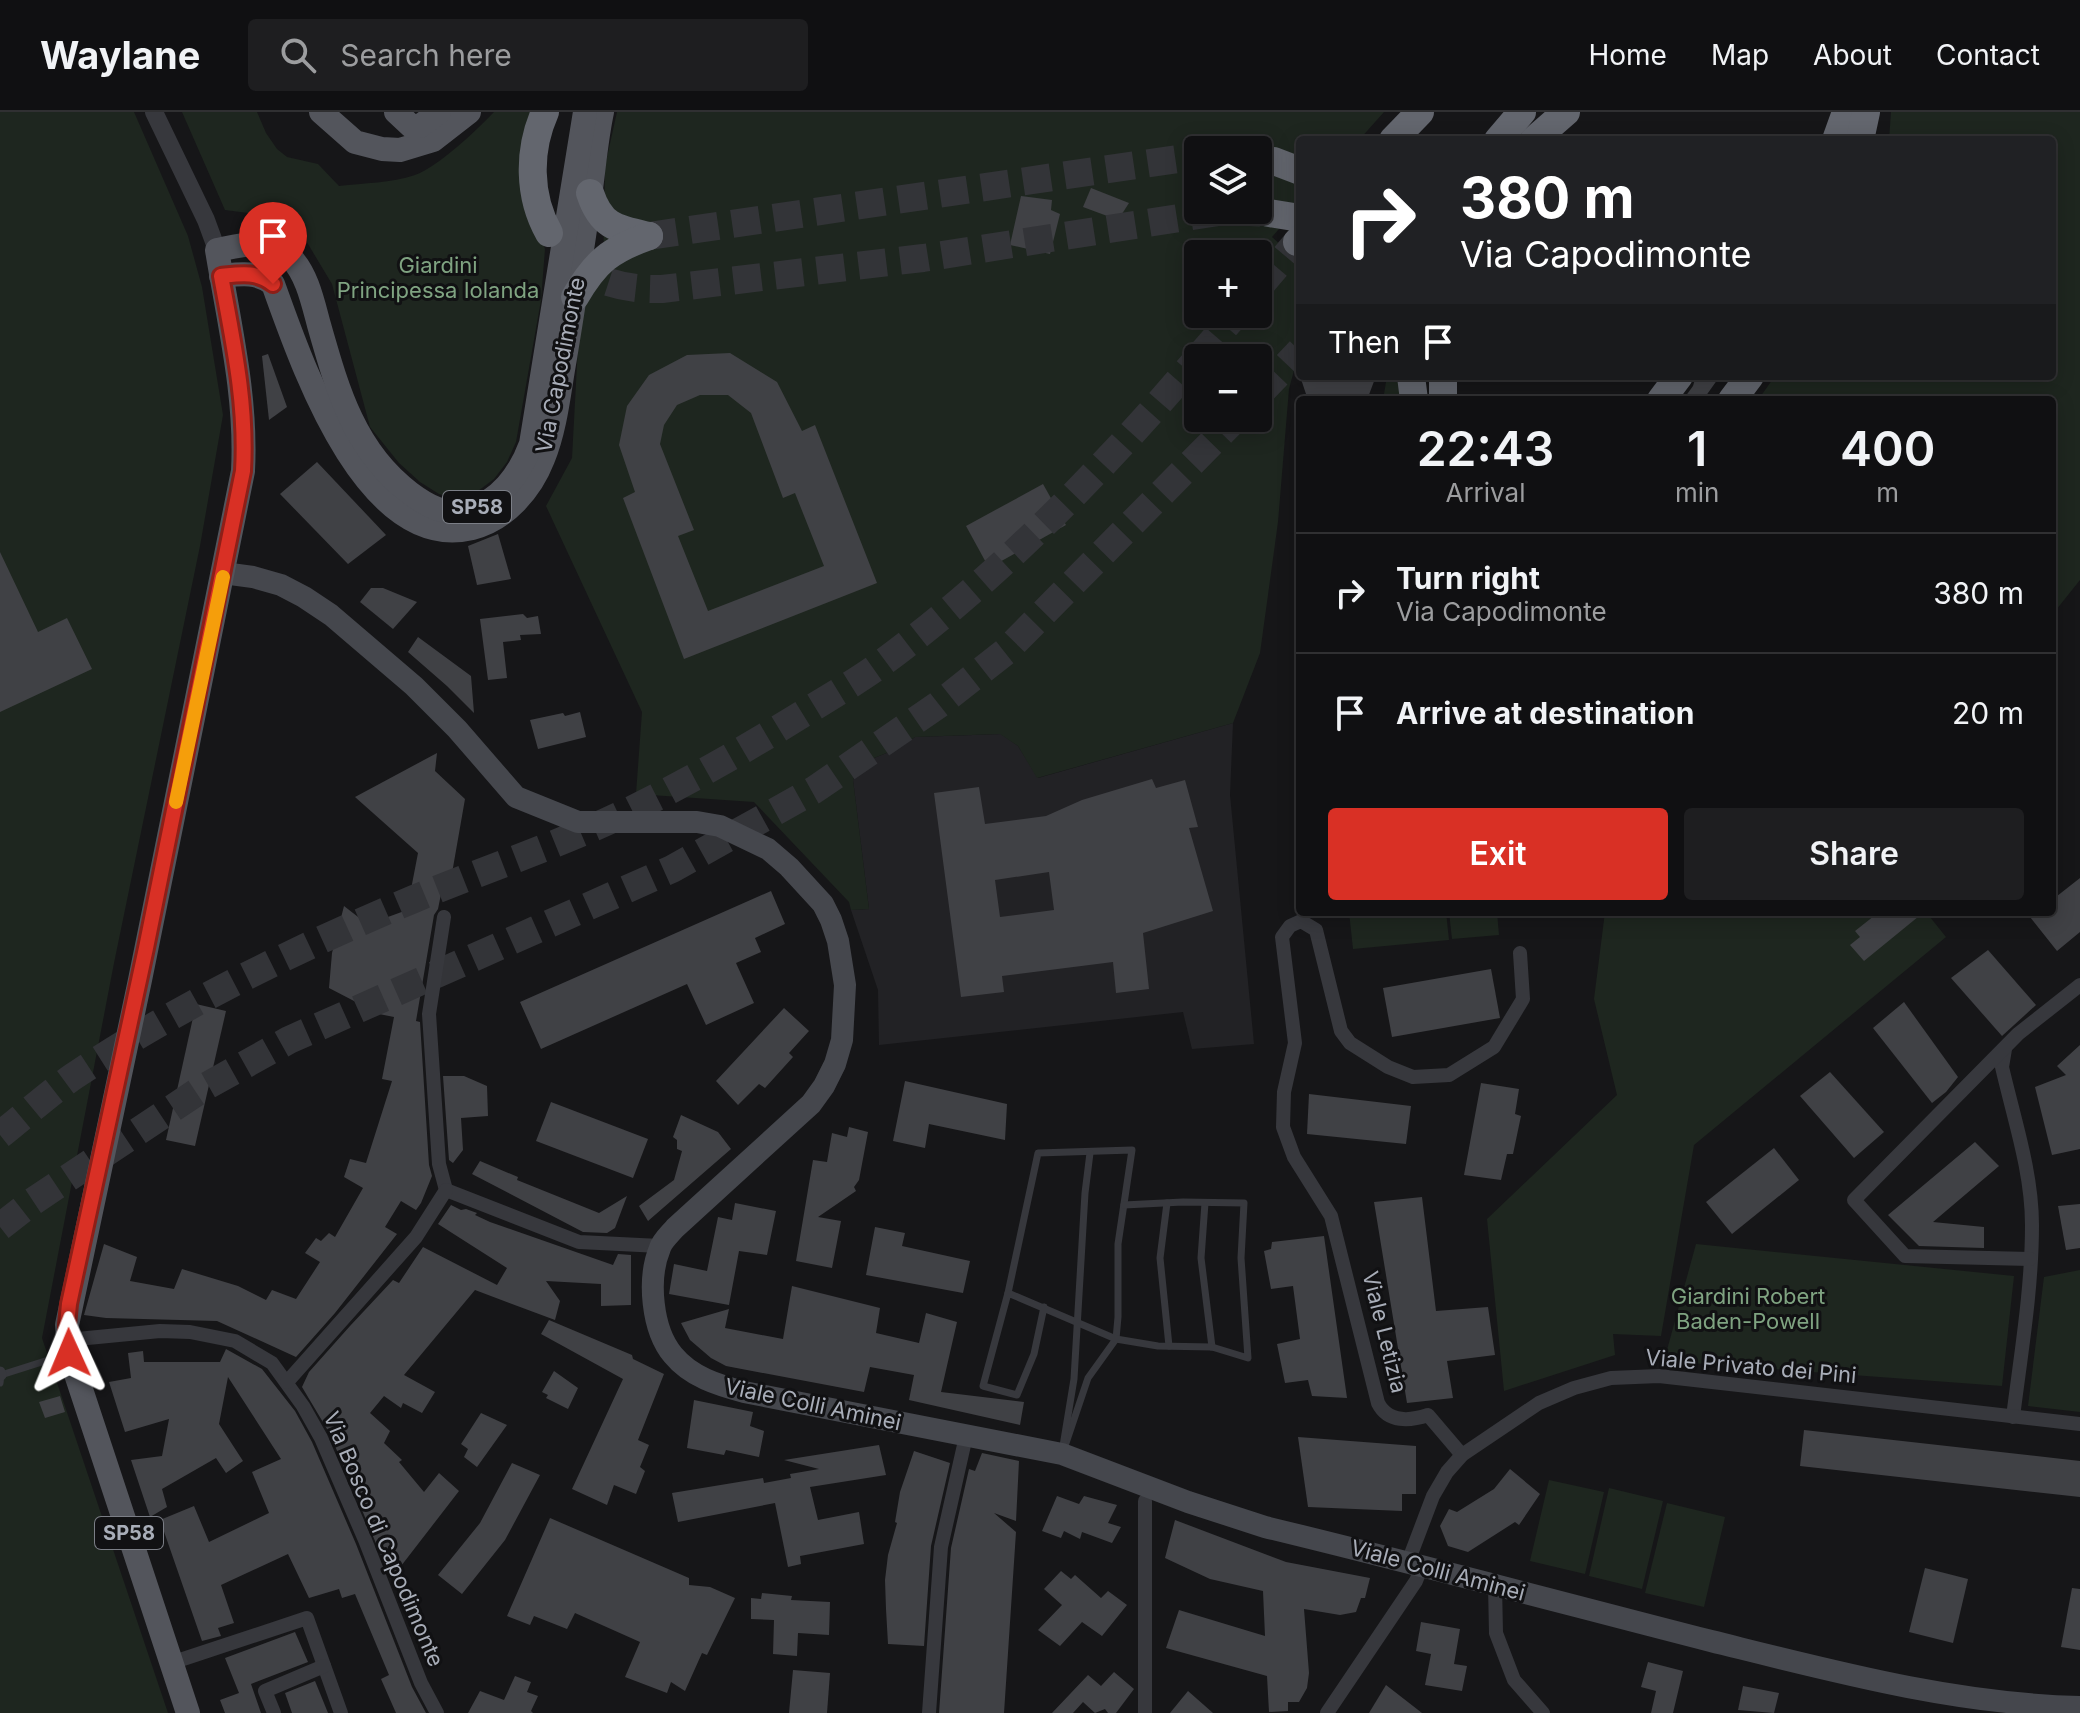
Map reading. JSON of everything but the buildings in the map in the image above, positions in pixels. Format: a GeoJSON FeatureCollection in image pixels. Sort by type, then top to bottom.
{"type":"FeatureCollection","features":[{"type":"Feature","properties":{"kind":"highway"},"geometry":{"type":"LineString","coordinates":[[545,112],[533,154],[532,174],[538,209],[549,233]]}},
{"type":"Feature","properties":{"kind":"highway"},"geometry":{"type":"LineString","coordinates":[[1392,136],[1401,112]]}},
{"type":"Feature","properties":{"kind":"highway"},"geometry":{"type":"LineString","coordinates":[[1394,136],[1420,112]]}},
{"type":"Feature","properties":{"kind":"highway"},"geometry":{"type":"LineString","coordinates":[[1501,136],[1522,112]]}},
{"type":"Feature","properties":{"kind":"highway"},"geometry":{"type":"LineString","coordinates":[[1539,136],[1566,112]]}},
{"type":"Feature","properties":{"kind":"highway"},"geometry":{"type":"LineString","coordinates":[[1837,136],[1846,112]]}},
{"type":"Feature","properties":{"kind":"highway"},"geometry":{"type":"LineString","coordinates":[[1861,136],[1866,112]]}},
{"type":"Feature","properties":{"kind":"highway"},"geometry":{"type":"LineString","coordinates":[[1875,136],[1878,112]]}},
{"type":"Feature","properties":{"kind":"highway"},"geometry":{"type":"LineString","coordinates":[[1274,161],[1296,169]]}},
{"type":"Feature","properties":{"kind":"highway"},"geometry":{"type":"LineString","coordinates":[[575,297],[589,273],[608,254],[649,236],[612,225],[600,215],[590,193]]}},
{"type":"Feature","properties":{"kind":"highway"},"geometry":{"type":"LineString","coordinates":[[1272,215],[1296,231]]}},
{"type":"Feature","properties":{"kind":"main road"},"geometry":{"type":"LineString","coordinates":[[321,112],[363,146],[400,150],[431,126],[469,112]]}},
{"type":"Feature","properties":{"kind":"main road"},"geometry":{"type":"LineString","coordinates":[[396,112],[411,126],[431,126]]}},
{"type":"Feature","properties":{"kind":"main road","name":"Via Capodimonte"},"geometry":{"type":"LineString","coordinates":[[217,250],[260,243],[274,246],[291,257],[314,306],[340,399],[362,441],[393,478],[428,505],[453,512],[474,508],[514,479],[531,444],[585,112]]}},
{"type":"Feature","properties":{"kind":"main road","name":"Via Capodimonte"},"geometry":{"type":"LineString","coordinates":[[221,276],[247,274],[262,277],[273,284],[314,394],[336,437],[366,478],[392,504],[416,520],[447,531],[470,528],[493,519],[518,499],[537,473],[553,423],[602,112]]}},
{"type":"Feature","properties":{"kind":"main road","name":"SP58"},"geometry":{"type":"LineString","coordinates":[[188,1713],[68,1347],[69,1304],[137,993],[243,471],[245,436],[242,394],[217,250]]}},
{"type":"Feature","properties":{"kind":"main road"},"geometry":{"type":"LineString","coordinates":[[223,573],[281,585],[331,615],[414,686],[457,729],[516,797],[578,822],[697,822],[720,826],[768,849],[823,904],[838,941],[845,985],[843,1026],[835,1064],[811,1104],[675,1228],[660,1246]]}},
{"type":"Feature","properties":{"kind":"main road","name":"Viale Colli Aminei"},"geometry":{"type":"LineString","coordinates":[[660,1246],[654,1292],[663,1340],[674,1357],[695,1374],[720,1385],[1062,1454],[1253,1523],[1896,1686],[1961,1696],[2080,1707]]}},
{"type":"Feature","properties":{"kind":"street"},"geometry":{"type":"LineString","coordinates":[[154,112],[206,220],[217,250]]}},
{"type":"Feature","properties":{"kind":"street"},"geometry":{"type":"LineString","coordinates":[[287,1382],[416,1237],[446,1190],[439,1164],[429,1014],[444,917]]}},
{"type":"Feature","properties":{"kind":"street","name":"Viale Letizia"},"geometry":{"type":"LineString","coordinates":[[1462,1455],[1428,1415],[1406,1419],[1387,1415],[1382,1410],[1331,1216],[1294,1157],[1283,1127],[1284,1092],[1295,1043],[1282,937],[1290,926],[1301,921],[1316,930],[1336,1015],[1350,1043],[1366,1056],[1413,1077],[1449,1075],[1494,1047],[1523,999],[1520,953]]}},
{"type":"Feature","properties":{"kind":"street"},"geometry":{"type":"LineString","coordinates":[[2030,1259],[1905,1256],[1854,1200],[2018,1034],[2078,990]]}},
{"type":"Feature","properties":{"kind":"street"},"geometry":{"type":"LineString","coordinates":[[2005,1049],[2002,1067],[2028,1180],[2032,1224],[2013,1417]]}},
{"type":"Feature","properties":{"kind":"street"},"geometry":{"type":"LineString","coordinates":[[446,1190],[579,1242],[660,1246]]}},
{"type":"Feature","properties":{"kind":"street","name":"Via Bosco di Capodimonte"},"geometry":{"type":"LineString","coordinates":[[68,1347],[160,1331],[210,1334],[235,1341],[272,1363],[321,1438],[421,1683],[437,1713]]}},
{"type":"Feature","properties":{"kind":"street","name":"Viale Privato dei Pini"},"geometry":{"type":"LineString","coordinates":[[1327,1713],[1416,1581],[1415,1564],[1433,1496],[1447,1472],[1462,1455],[1539,1403],[1574,1388],[1611,1378],[1659,1376],[2080,1424]]}},
{"type":"Feature","properties":{"kind":"street"},"geometry":{"type":"LineString","coordinates":[[929,1713],[941,1547],[964,1445]]}},
{"type":"Feature","properties":{"kind":"street"},"geometry":{"type":"LineString","coordinates":[[1145,1501],[1145,1713]]}},
{"type":"Feature","properties":{"kind":"street"},"geometry":{"type":"LineString","coordinates":[[1495,1585],[1496,1633],[1514,1680],[1543,1713]]}},
{"type":"Feature","properties":{"kind":"street"},"geometry":{"type":"LineString","coordinates":[[171,1663],[307,1618],[341,1713]]}},
{"type":"Feature","properties":{"kind":"street"},"geometry":{"type":"LineString","coordinates":[[274,1713],[265,1691],[324,1666]]}},
{"type":"Feature","properties":{"kind":"lane"},"geometry":{"type":"LineString","coordinates":[[1044,1307],[1034,1354],[1017,1395],[983,1386],[1008,1293],[1038,1153],[1132,1150],[1118,1244],[1116,1339],[1088,1378],[1062,1454]]}},
{"type":"Feature","properties":{"kind":"lane"},"geometry":{"type":"LineString","coordinates":[[1062,1454],[1074,1379],[1090,1153]]}},
{"type":"Feature","properties":{"kind":"lane"},"geometry":{"type":"LineString","coordinates":[[1167,1203],[1160,1258],[1169,1346]]}},
{"type":"Feature","properties":{"kind":"lane"},"geometry":{"type":"LineString","coordinates":[[1205,1203],[1201,1258],[1212,1347]]}},
{"type":"Feature","properties":{"kind":"lane"},"geometry":{"type":"LineString","coordinates":[[1008,1293],[1116,1339],[1169,1346],[1212,1347],[1248,1358],[1241,1258],[1244,1203],[1124,1205]]}},
{"type":"Feature","properties":{"kind":"lane"},"geometry":{"type":"LineString","coordinates":[[0,1377],[68,1347]]}},
{"type":"Feature","properties":{"kind":"shaded area"},"geometry":{"type":"Polygon","coordinates":[[[1233,723],[1230,795],[1254,1044],[1192,1049],[1183,1012],[879,1045],[878,990],[851,910],[869,909],[853,780],[859,764],[899,748],[915,737],[1001,734],[1018,746],[1038,778],[1233,723]]]}},
{"type":"Feature","properties":{"kind":"green space"},"geometry":{"type":"Polygon","coordinates":[[[0,112],[134,112],[188,236],[202,287],[223,415],[200,546],[114,963],[42,1338],[168,1713],[0,1713],[0,112]]]}},
{"type":"Feature","properties":{"kind":"green space","name":"Giardini Principessa Iolanda"},"geometry":{"type":"Polygon","coordinates":[[[182,112],[257,112],[277,149],[287,157],[318,164],[339,186],[415,175],[446,156],[494,112],[537,112],[521,144],[523,184],[545,249],[541,300],[516,442],[507,462],[494,479],[474,494],[456,499],[439,494],[420,482],[399,463],[370,427],[332,284],[293,219],[225,210],[182,112]]]}},
{"type":"Feature","properties":{"kind":"green space"},"geometry":{"type":"Polygon","coordinates":[[[617,112],[1384,112],[1363,136],[1296,136],[1296,210],[1272,237],[1296,258],[1296,363],[1289,389],[1278,522],[1260,653],[1233,723],[1037,778],[1018,746],[1000,734],[915,737],[899,748],[859,764],[853,780],[869,909],[851,910],[849,902],[754,802],[636,794],[642,712],[546,506],[572,458],[583,310],[603,275],[605,166],[617,112]]]}},
{"type":"Feature","properties":{"kind":"green space"},"geometry":{"type":"Polygon","coordinates":[[[1891,112],[2080,112],[2080,580],[2056,610],[2056,396],[1761,396],[1772,380],[2056,380],[2056,136],[1889,136],[1891,112]]]}},
{"type":"Feature","properties":{"kind":"green space"},"geometry":{"type":"Polygon","coordinates":[[[1386,380],[1402,380],[1403,396],[1384,396],[1386,380]]]}},
{"type":"Feature","properties":{"kind":"green space"},"geometry":{"type":"Polygon","coordinates":[[[1349,916],[1446,916],[1449,940],[1353,949],[1349,916]]]}},
{"type":"Feature","properties":{"kind":"green space"},"geometry":{"type":"Polygon","coordinates":[[[1449,916],[1497,916],[1499,935],[1452,939],[1449,916]]]}},
{"type":"Feature","properties":{"kind":"green space"},"geometry":{"type":"Polygon","coordinates":[[[1604,916],[1929,916],[1946,937],[1694,1145],[1661,1336],[1613,1334],[1615,1355],[1504,1391],[1487,1219],[1617,1095],[1594,999],[1604,916]]]}},
{"type":"Feature","properties":{"kind":"green space","name":"Giardini Robert Baden-Powell"},"geometry":{"type":"Polygon","coordinates":[[[1696,1244],[2014,1276],[2002,1386],[1664,1361],[1696,1244]]]}},
{"type":"Feature","properties":{"kind":"green space"},"geometry":{"type":"Polygon","coordinates":[[[2080,1270],[2080,1412],[2028,1406],[2044,1277],[2080,1270]]]}},
{"type":"Feature","properties":{"kind":"green space"},"geometry":{"type":"Polygon","coordinates":[[[1549,1480],[1604,1492],[1585,1574],[1530,1561],[1549,1480]]]}},
{"type":"Feature","properties":{"kind":"green space"},"geometry":{"type":"Polygon","coordinates":[[[1609,1488],[1663,1501],[1642,1589],[1589,1576],[1609,1488]]]}},
{"type":"Feature","properties":{"kind":"green space"},"geometry":{"type":"Polygon","coordinates":[[[1667,1503],[1725,1517],[1704,1607],[1645,1593],[1667,1503]]]}},
{"type":"Feature","properties":{"kind":"tunnel"},"geometry":{"type":"LineString","coordinates":[[649,236],[1184,158]]}},
{"type":"Feature","properties":{"kind":"tunnel"},"geometry":{"type":"LineString","coordinates":[[572,262],[614,284],[662,289],[923,258],[1184,217]]}},
{"type":"Feature","properties":{"kind":"tunnel"},"geometry":{"type":"LineString","coordinates":[[1272,271],[1296,243]]}},
{"type":"Feature","properties":{"kind":"tunnel"},"geometry":{"type":"LineString","coordinates":[[1210,344],[1224,328]]}},
{"type":"Feature","properties":{"kind":"tunnel"},"geometry":{"type":"LineString","coordinates":[[1272,380],[1296,355]]}},
{"type":"Feature","properties":{"kind":"tunnel"},"geometry":{"type":"LineString","coordinates":[[0,1135],[74,1076],[197,1002],[370,918],[629,811],[722,762],[859,679],[919,635],[1004,562],[1085,483],[1184,374]]}},
{"type":"Feature","properties":{"kind":"tunnel"},"geometry":{"type":"LineString","coordinates":[[0,1227],[32,1202],[203,1088],[289,1040],[672,869],[814,790],[938,705],[1005,652],[1222,432]]}},
{"type":"Feature","properties":{"kind":"slow traffic"},"geometry":{"type":"LineString","coordinates":[[176,802],[223,577]]}},
{"type":"Feature","properties":{"kind":"route"},"geometry":{"type":"LineString","coordinates":[[69,1353],[69,1304],[146,948],[243,471],[245,436],[242,394],[221,276],[247,274],[262,277],[273,284]]}}]}
